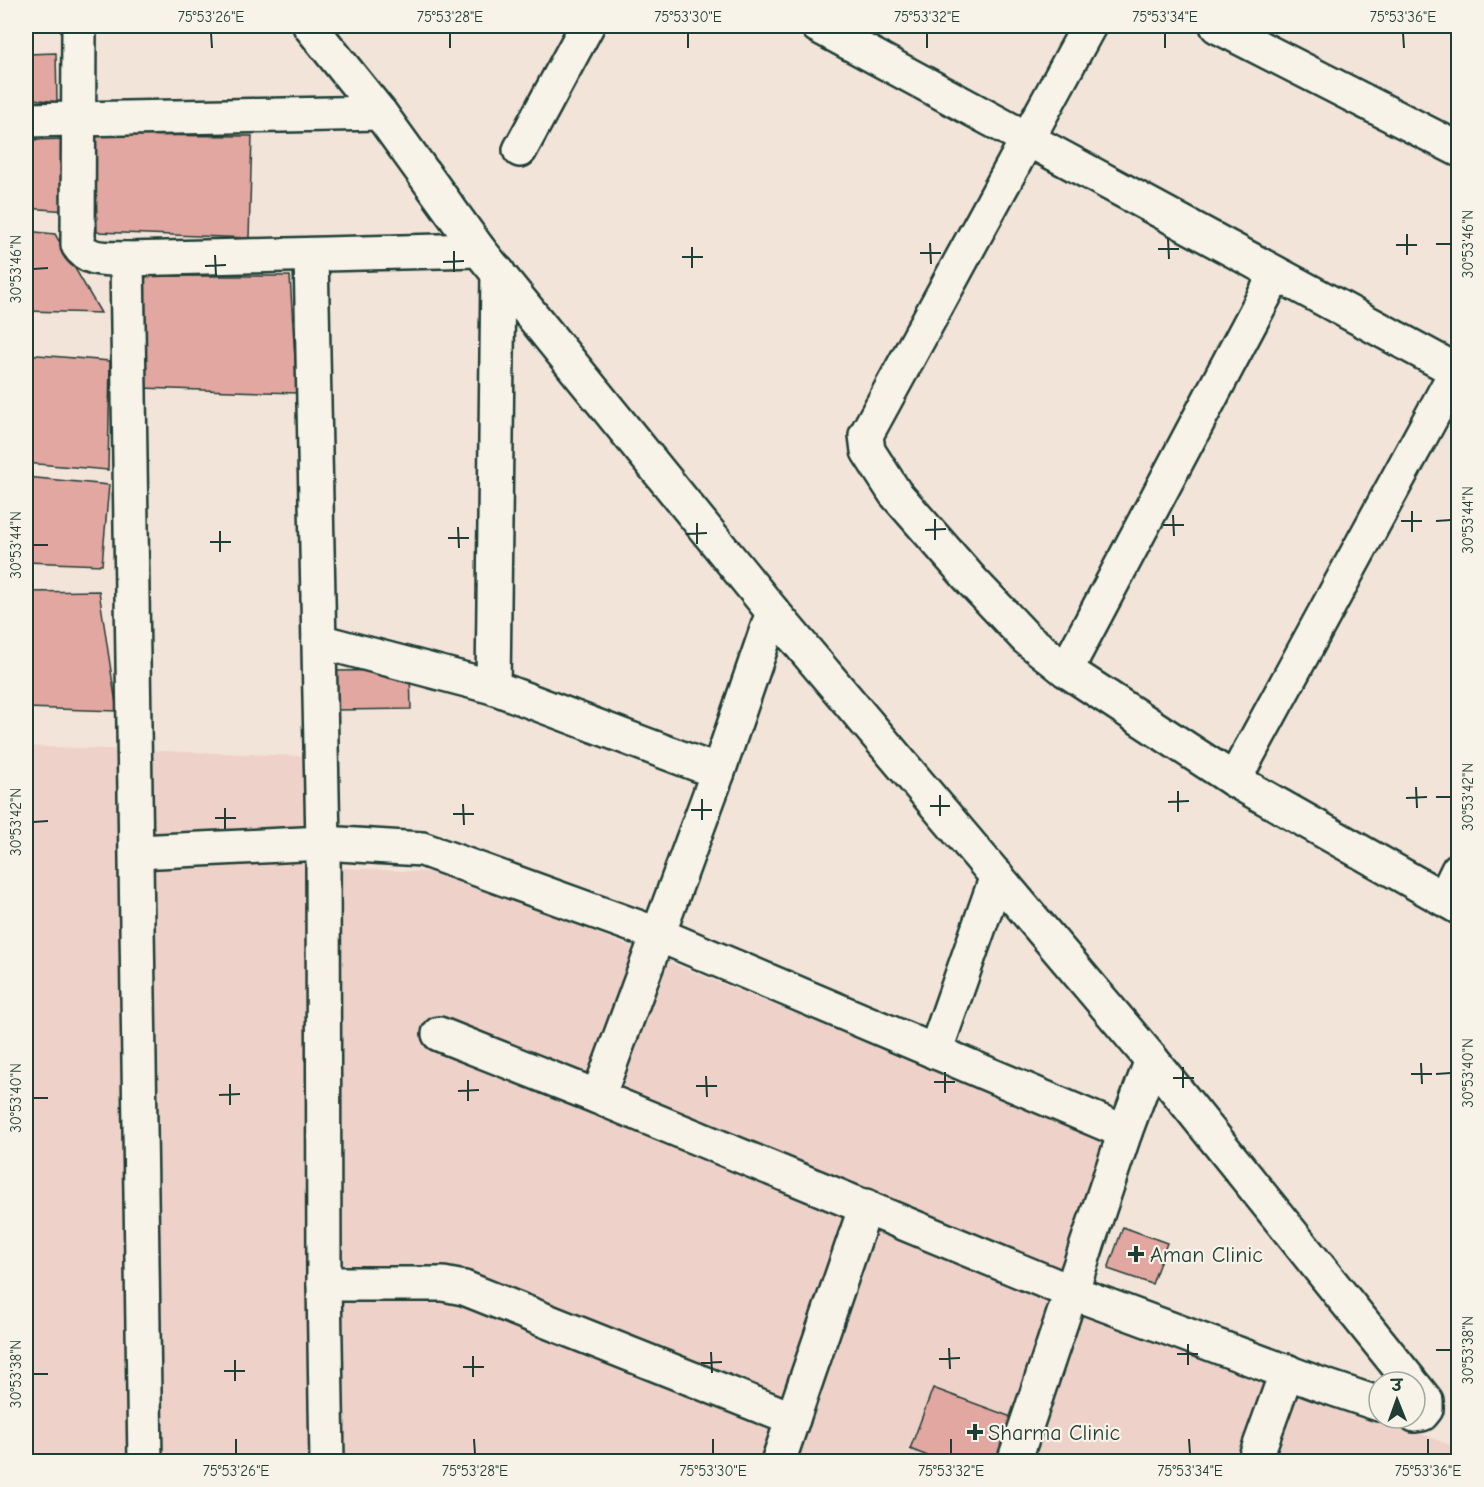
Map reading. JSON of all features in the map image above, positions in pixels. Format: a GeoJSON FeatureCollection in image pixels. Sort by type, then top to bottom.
{"type":"FeatureCollection","features":[{"type":"Feature","properties":{"kind":"street"},"geometry":{"type":"LineString","coordinates":[[79,26],[78,245],[83,253],[92,257],[127,259],[311,255],[489,261]]}},
{"type":"Feature","properties":{"kind":"street"},"geometry":{"type":"LineString","coordinates":[[310,26],[380,113],[489,261],[773,612],[1152,1060],[1401,1370]]}},
{"type":"Feature","properties":{"kind":"street"},"geometry":{"type":"LineString","coordinates":[[520,150],[586,26]]}},
{"type":"Feature","properties":{"kind":"street"},"geometry":{"type":"LineString","coordinates":[[818,26],[1458,370],[1234,780]]}},
{"type":"Feature","properties":{"kind":"street"},"geometry":{"type":"LineString","coordinates":[[1089,26],[866,435],[868,451],[895,493],[972,581],[1026,638],[1066,670],[1234,780],[1451,903],[1458,870]]}},
{"type":"Feature","properties":{"kind":"street"},"geometry":{"type":"LineString","coordinates":[[1217,26],[1458,149]]}},
{"type":"Feature","properties":{"kind":"street"},"geometry":{"type":"LineString","coordinates":[[26,120],[380,113]]}},
{"type":"Feature","properties":{"kind":"street"},"geometry":{"type":"LineString","coordinates":[[311,255],[323,843],[324,1284],[327,1461]]}},
{"type":"Feature","properties":{"kind":"street"},"geometry":{"type":"LineString","coordinates":[[127,259],[145,1461]]}},
{"type":"Feature","properties":{"kind":"street"},"geometry":{"type":"LineString","coordinates":[[489,261],[493,687]]}},
{"type":"Feature","properties":{"kind":"street"},"geometry":{"type":"LineString","coordinates":[[1066,670],[1276,274]]}},
{"type":"Feature","properties":{"kind":"street"},"geometry":{"type":"LineString","coordinates":[[598,1097],[718,772],[773,612]]}},
{"type":"Feature","properties":{"kind":"street"},"geometry":{"type":"LineString","coordinates":[[319,641],[493,687],[718,772]]}},
{"type":"Feature","properties":{"kind":"street"},"geometry":{"type":"LineString","coordinates":[[137,852],[323,843],[422,849],[657,934],[1125,1132]]}},
{"type":"Feature","properties":{"kind":"street"},"geometry":{"type":"LineString","coordinates":[[935,1052],[997,876]]}},
{"type":"Feature","properties":{"kind":"street"},"geometry":{"type":"LineString","coordinates":[[439,1034],[866,1206],[1071,1292],[1367,1400]]}},
{"type":"Feature","properties":{"kind":"street"},"geometry":{"type":"LineString","coordinates":[[1014,1461],[1125,1132],[1152,1060]]}},
{"type":"Feature","properties":{"kind":"street"},"geometry":{"type":"LineString","coordinates":[[778,1461],[866,1206]]}},
{"type":"Feature","properties":{"kind":"street"},"geometry":{"type":"LineString","coordinates":[[324,1284],[443,1284],[464,1288],[793,1419]]}},
{"type":"Feature","properties":{"kind":"street"},"geometry":{"type":"LineString","coordinates":[[1254,1461],[1287,1371]]}},
{"type":"Feature","properties":{"kind":"shaded area"},"geometry":{"type":"Polygon","coordinates":[[[26,746],[305,756],[304,866],[449,873],[1103,1138],[1053,1293],[1367,1413],[1367,1430],[1411,1430],[1458,1448],[1458,1462],[26,1462],[26,746]]]}},
{"type":"Feature","properties":{"kind":"building"},"geometry":{"type":"Polygon","coordinates":[[[56,53],[57,102],[26,98],[26,54],[56,53]]]}},
{"type":"Feature","properties":{"kind":"building"},"geometry":{"type":"Polygon","coordinates":[[[95,135],[252,136],[249,238],[97,232],[95,135]]]}},
{"type":"Feature","properties":{"kind":"building"},"geometry":{"type":"Polygon","coordinates":[[[66,139],[68,211],[26,208],[26,140],[66,139]]]}},
{"type":"Feature","properties":{"kind":"building"},"geometry":{"type":"Polygon","coordinates":[[[26,231],[55,234],[101,313],[26,311],[26,231]]]}},
{"type":"Feature","properties":{"kind":"building"},"geometry":{"type":"Polygon","coordinates":[[[142,276],[290,276],[297,393],[141,388],[142,276]]]}},
{"type":"Feature","properties":{"kind":"building"},"geometry":{"type":"Polygon","coordinates":[[[26,354],[110,361],[108,470],[26,463],[26,354]]]}},
{"type":"Feature","properties":{"kind":"building"},"geometry":{"type":"Polygon","coordinates":[[[26,477],[109,485],[102,565],[26,562],[26,477]]]}},
{"type":"Feature","properties":{"kind":"building"},"geometry":{"type":"Polygon","coordinates":[[[99,591],[117,711],[26,708],[26,592],[99,591]]]}},
{"type":"Feature","properties":{"kind":"building"},"geometry":{"type":"Polygon","coordinates":[[[410,670],[411,709],[337,710],[336,671],[410,670]]]}},
{"type":"Feature","properties":{"kind":"building"},"geometry":{"type":"Polygon","coordinates":[[[1123,1227],[1167,1243],[1152,1284],[1108,1269],[1123,1227]]]}},
{"type":"Feature","properties":{"kind":"building"},"geometry":{"type":"Polygon","coordinates":[[[933,1388],[1025,1422],[1010,1462],[943,1462],[910,1449],[933,1388]]]}},
{"type":"Feature","properties":{"kind":"place","name":"Aman Clinic"},"geometry":{"type":"Point","coordinates":[1136,1254]}},
{"type":"Feature","properties":{"kind":"place","name":"Sharma Clinic"},"geometry":{"type":"Point","coordinates":[975,1432]}}]}
